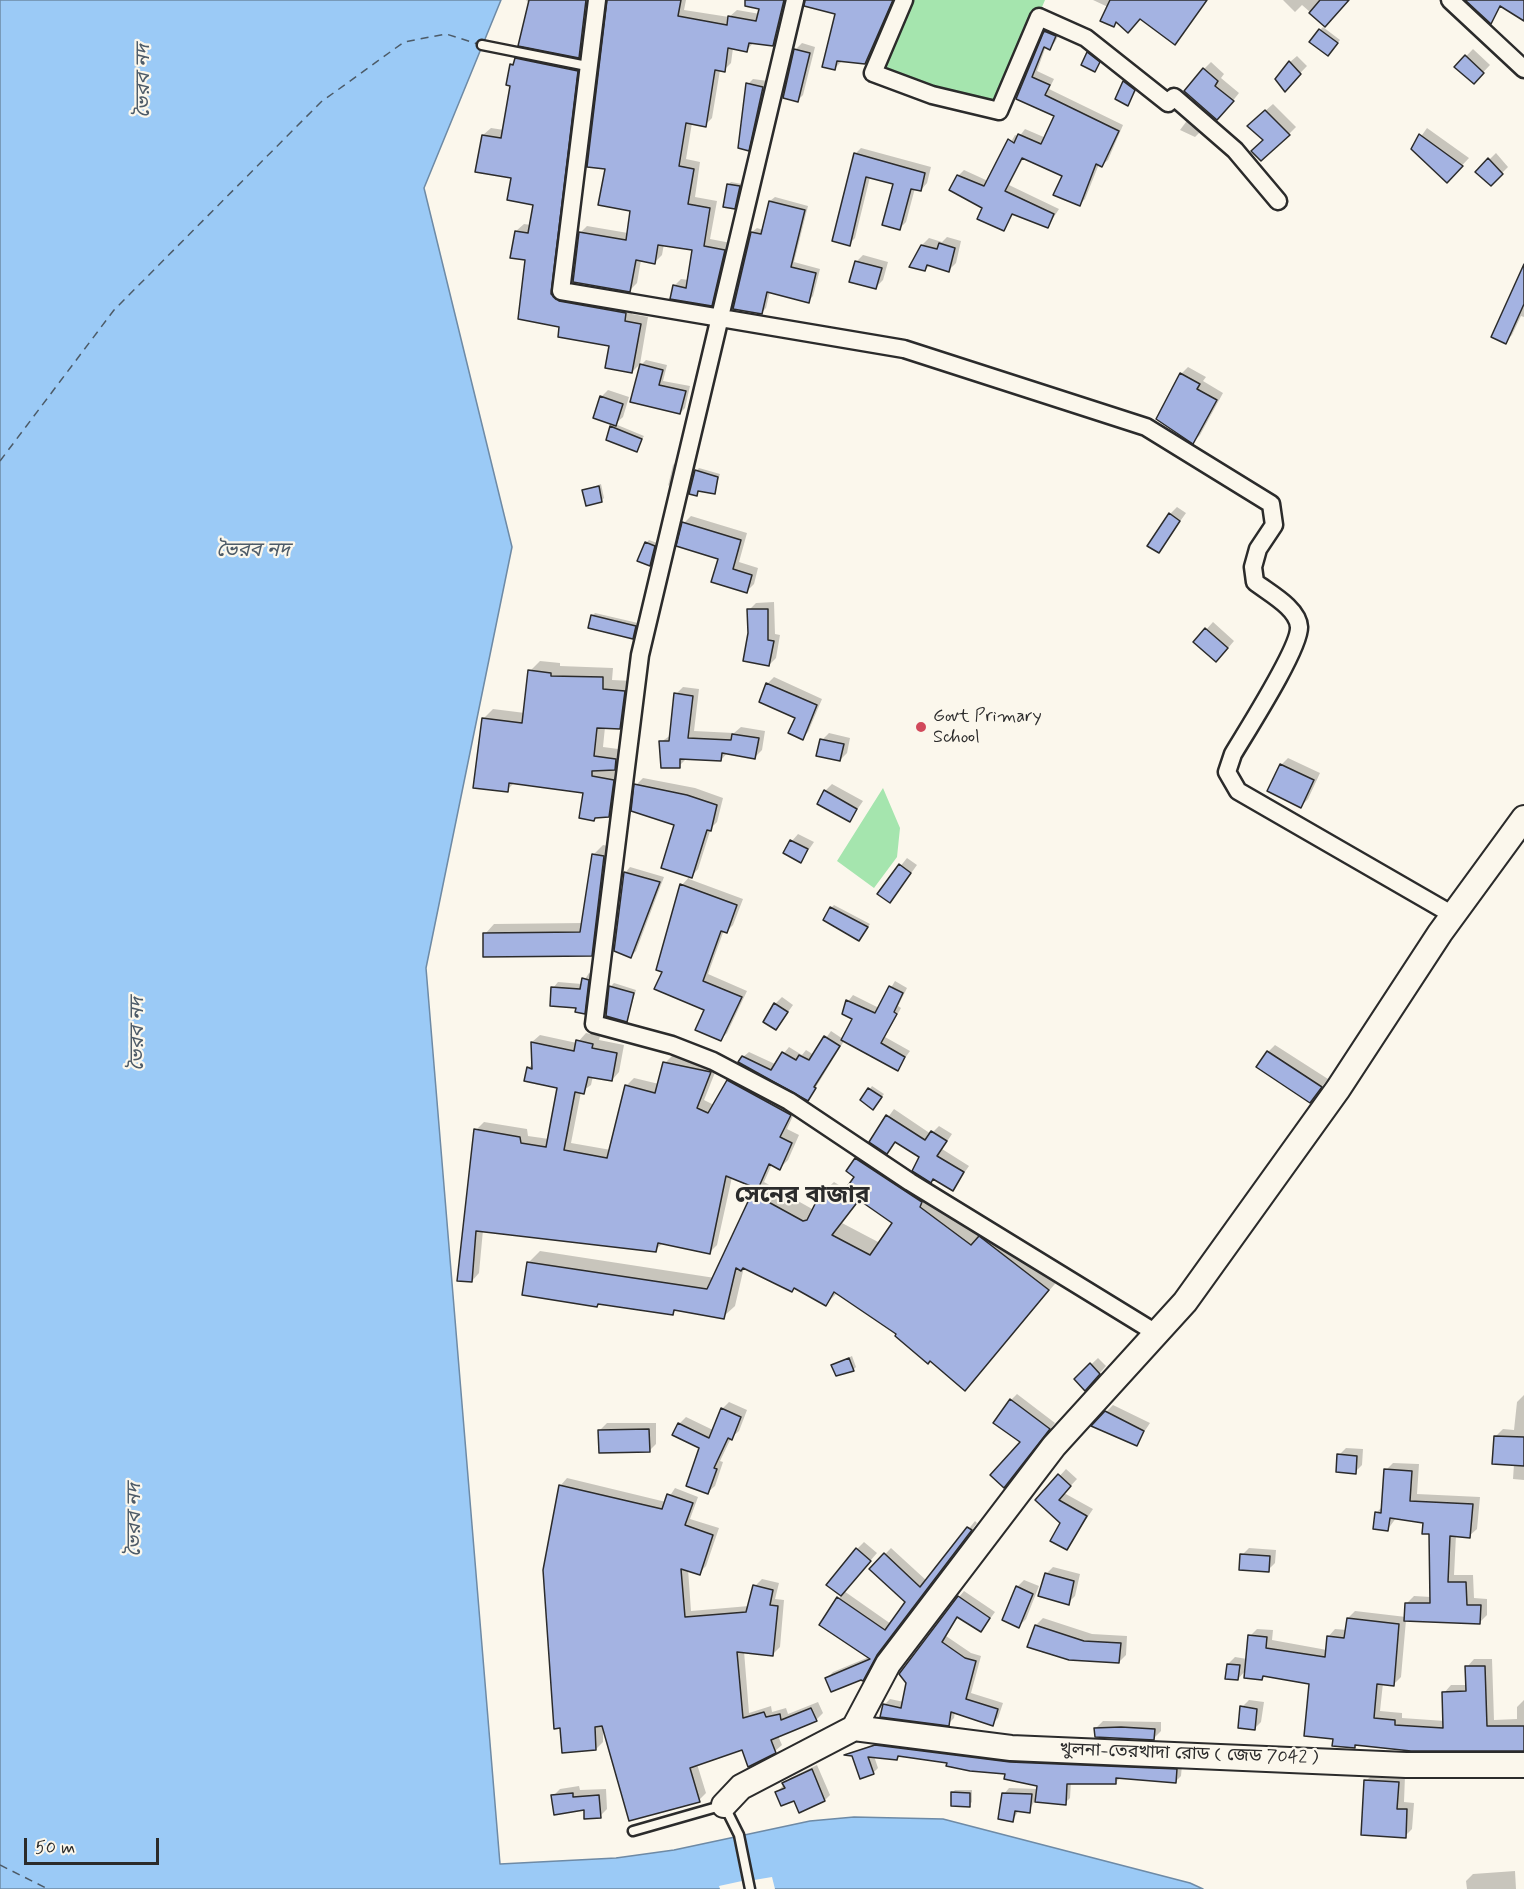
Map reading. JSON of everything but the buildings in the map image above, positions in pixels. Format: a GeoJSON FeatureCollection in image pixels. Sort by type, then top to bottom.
{"type":"FeatureCollection","features":[{"type":"Feature","properties":{"kind":"main road"},"geometry":{"type":"LineString","coordinates":[[724,1805],[741,1787],[854,1728],[888,1664],[1054,1446],[1185,1302],[1338,1089],[1453,915],[1524,818]]}},
{"type":"Feature","properties":{"kind":"main road","name":"খুলনা-তেরখাদা রোড ( জেড 7042 )"},"geometry":{"type":"LineString","coordinates":[[854,1728],[1011,1748],[1406,1765],[1524,1765]]}},
{"type":"Feature","properties":{"kind":"street"},"geometry":{"type":"LineString","coordinates":[[597,0],[587,66],[561,291],[904,349],[1146,427],[1271,504],[1274,525],[1258,549],[1253,567],[1255,582],[1293,612],[1299,628],[1292,649],[1233,754],[1227,772],[1238,791],[1453,915]]}},
{"type":"Feature","properties":{"kind":"street"},"geometry":{"type":"LineString","coordinates":[[795,0],[718,316],[640,655],[594,1024],[672,1046],[713,1062],[789,1101],[910,1182],[1156,1333]]}},
{"type":"Feature","properties":{"kind":"street"},"geometry":{"type":"LineString","coordinates":[[904,0],[873,73],[932,95],[999,111],[1039,17],[1086,38],[1168,103],[1174,97],[1235,150],[1278,201]]}},
{"type":"Feature","properties":{"kind":"street"},"geometry":{"type":"LineString","coordinates":[[1450,0],[1524,69]]}},
{"type":"Feature","properties":{"kind":"lane"},"geometry":{"type":"LineString","coordinates":[[483,45],[587,66]]}},
{"type":"Feature","properties":{"kind":"lane"},"geometry":{"type":"LineString","coordinates":[[633,1831],[724,1805],[739,1835],[750,1889]]}},
{"type":"Feature","properties":{"kind":"green space"},"geometry":{"type":"Polygon","coordinates":[[[908,0],[1045,0],[999,109],[875,72],[908,0]]]}},
{"type":"Feature","properties":{"kind":"green space"},"geometry":{"type":"Polygon","coordinates":[[[883,788],[900,828],[897,857],[874,888],[837,861],[883,788]]]}},
{"type":"Feature","properties":{"kind":"water","name":"ভৈরব নদ"},"geometry":{"type":"Polygon","coordinates":[[[0,0],[501,0],[424,188],[512,547],[426,968],[500,1864],[616,1858],[674,1850],[810,1821],[854,1817],[943,1819],[1190,1883],[1203,1889],[0,1889],[0,0]]]}},
{"type":"Feature","properties":{"kind":"pier"},"geometry":{"type":"Polygon","coordinates":[[[744,1834],[754,1880],[772,1877],[775,1889],[720,1889],[719,1886],[742,1881],[733,1836],[744,1834]]]}},
{"type":"Feature","properties":{"kind":"ferry route"},"geometry":{"type":"LineString","coordinates":[[0,461],[114,310],[321,102],[404,42],[446,34],[478,44]]}},
{"type":"Feature","properties":{"kind":"ferry route"},"geometry":{"type":"LineString","coordinates":[[0,1865],[48,1889]]}},
{"type":"Feature","properties":{"kind":"place","name":"Govt Primary School"},"geometry":{"type":"Point","coordinates":[921,727]}},
{"type":"Feature","properties":{"kind":"district","name":"সেনের বাজার"},"geometry":{"type":"Point","coordinates":[802,1197]}}]}
